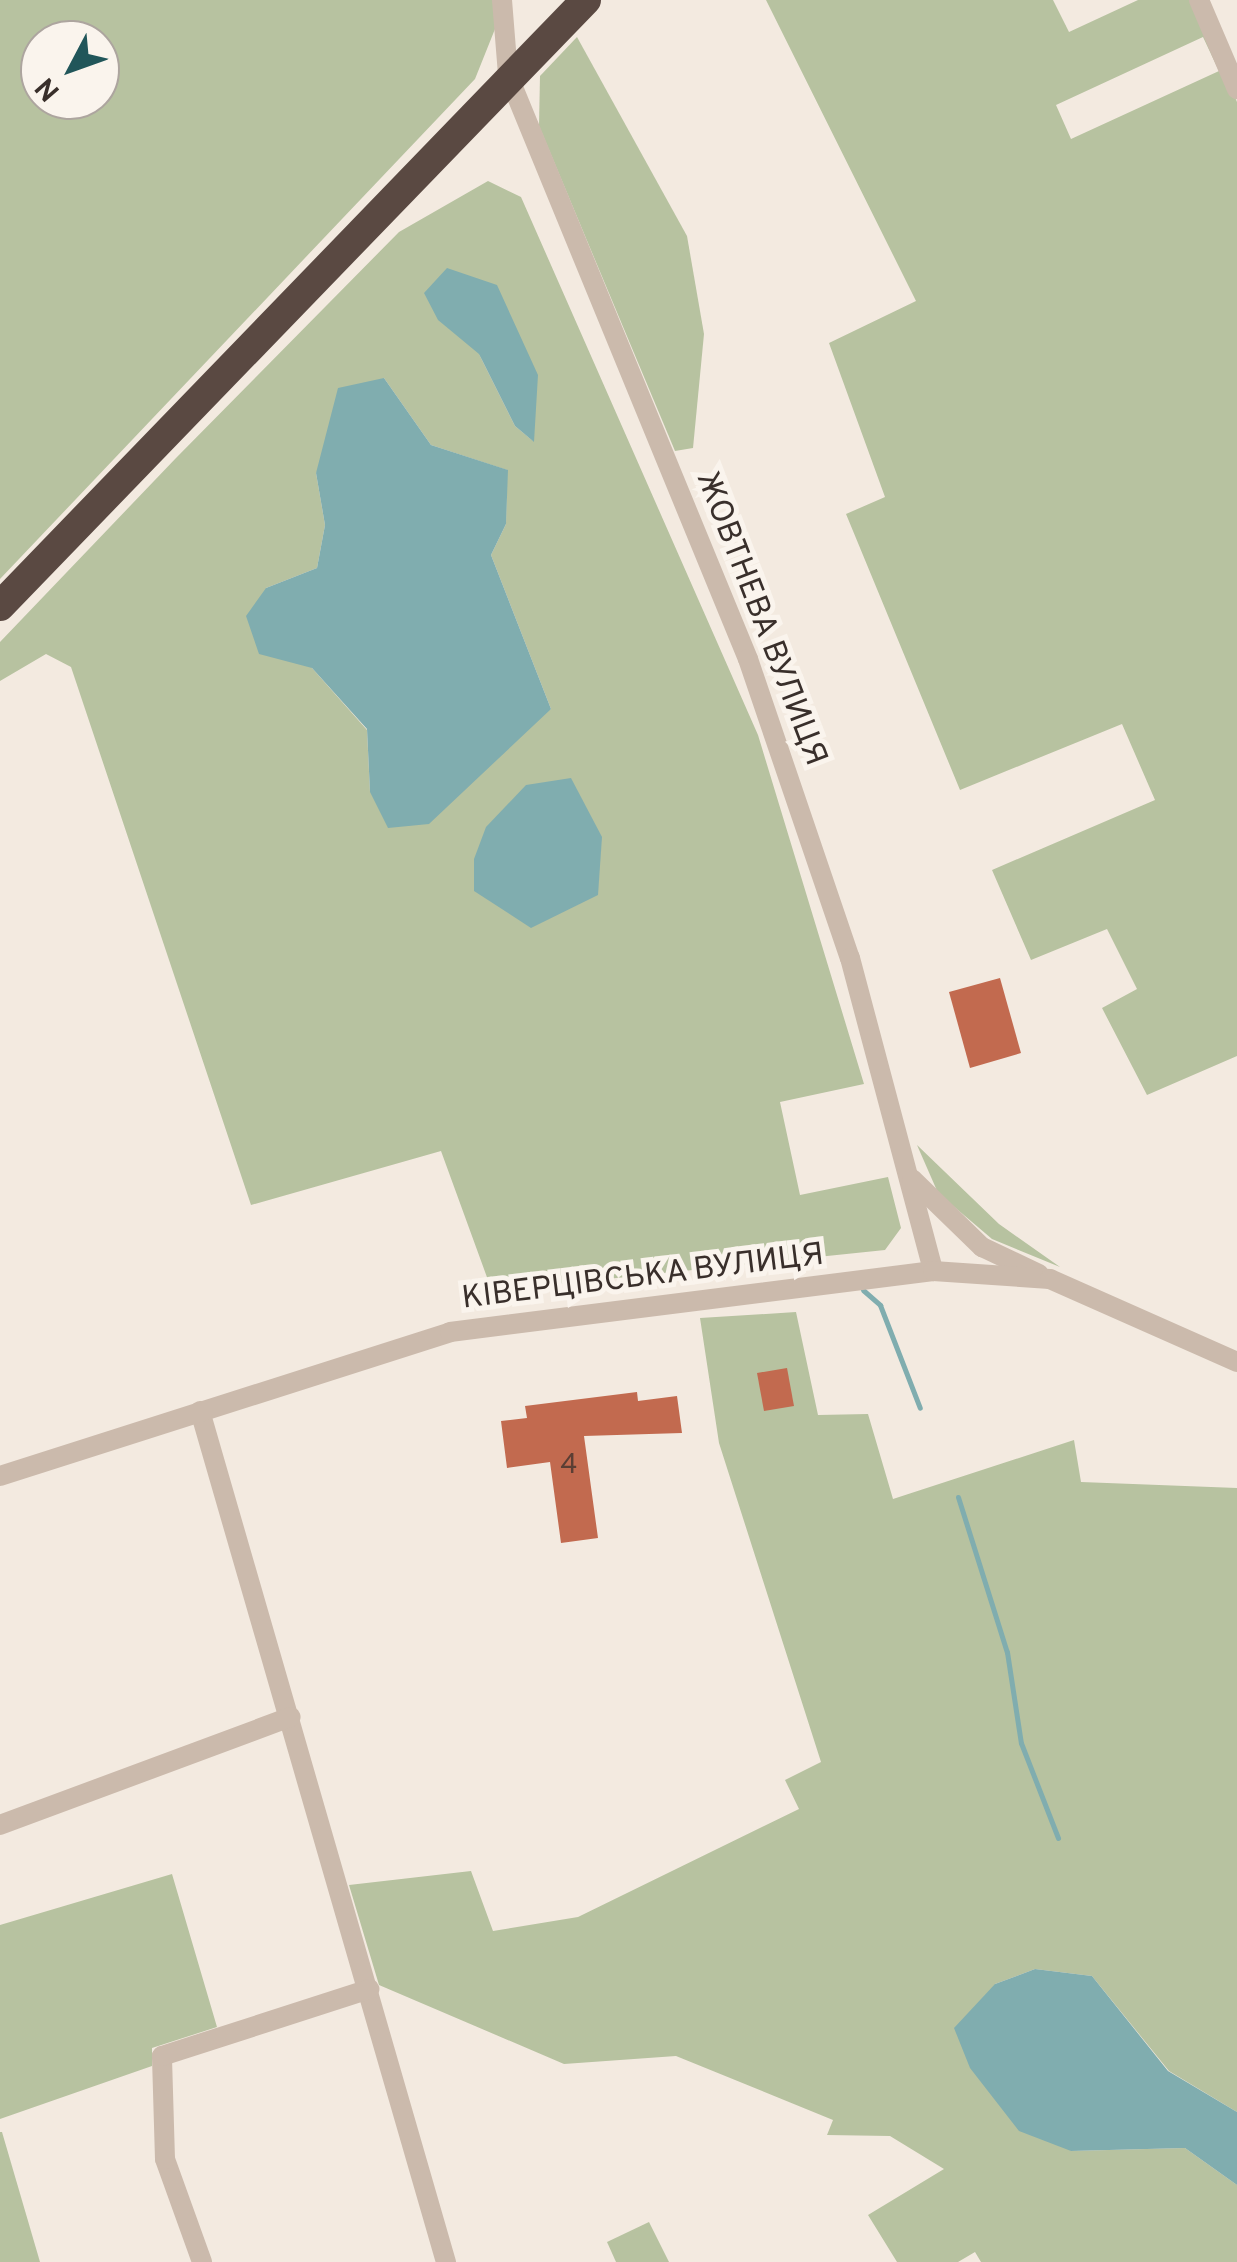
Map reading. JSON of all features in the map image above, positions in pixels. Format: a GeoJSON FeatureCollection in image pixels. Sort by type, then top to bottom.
{"type":"FeatureCollection","features":[{"type":"Feature","properties":{"kind":"highway"},"geometry":{"type":"LineString","coordinates":[[0,606],[508,76],[586,0]]}},
{"type":"Feature","properties":{"kind":"street","name":"ЖОВТНЕВА ВУЛИЦЯ"},"geometry":{"type":"LineString","coordinates":[[502,0],[508,76],[748,660],[850,958],[902,1166],[933,1271]]}},
{"type":"Feature","properties":{"kind":"street"},"geometry":{"type":"LineString","coordinates":[[1199,0],[1237,89]]}},
{"type":"Feature","properties":{"kind":"street"},"geometry":{"type":"LineString","coordinates":[[902,1166],[982,1247],[1050,1279]]}},
{"type":"Feature","properties":{"kind":"street","name":"КІВЕРЦІВСЬКА ВУЛИЦЯ"},"geometry":{"type":"LineString","coordinates":[[0,1476],[450,1332],[933,1271],[1050,1279],[1237,1362]]}},
{"type":"Feature","properties":{"kind":"street"},"geometry":{"type":"LineString","coordinates":[[200,1411],[446,2262]]}},
{"type":"Feature","properties":{"kind":"street"},"geometry":{"type":"LineString","coordinates":[[0,1824],[290,1717]]}},
{"type":"Feature","properties":{"kind":"street"},"geometry":{"type":"LineString","coordinates":[[202,2262],[165,2160],[162,2056],[368,1990]]}},
{"type":"Feature","properties":{"kind":"green space"},"geometry":{"type":"Polygon","coordinates":[[[0,0],[495,0],[497,24],[475,79],[0,579],[0,0]]]}},
{"type":"Feature","properties":{"kind":"green space"},"geometry":{"type":"Polygon","coordinates":[[[766,0],[1053,0],[1069,32],[1138,0],[1194,0],[1237,102],[1237,1056],[1147,1095],[1102,1008],[1137,989],[1107,929],[1031,960],[992,870],[1155,800],[1122,724],[960,790],[846,514],[885,497],[829,343],[916,301],[766,0]],[[1203,37],[1056,105],[1071,139],[1219,71],[1203,37]]]}},
{"type":"Feature","properties":{"kind":"green space"},"geometry":{"type":"Polygon","coordinates":[[[577,37],[687,236],[704,334],[693,448],[675,451],[539,126],[540,76],[577,37]]]}},
{"type":"Feature","properties":{"kind":"green space"},"geometry":{"type":"Polygon","coordinates":[[[488,181],[521,197],[758,735],[864,1084],[780,1102],[800,1195],[888,1177],[901,1228],[885,1250],[492,1291],[441,1151],[251,1205],[71,667],[46,654],[0,681],[0,642],[399,232],[488,181]],[[479,354],[515,426],[533,441],[479,354]],[[384,378],[316,473],[325,525],[317,568],[266,588],[312,668],[367,730],[370,792],[551,709],[491,555],[506,524],[507,470],[431,445],[384,378]]]}},
{"type":"Feature","properties":{"kind":"green space"},"geometry":{"type":"Polygon","coordinates":[[[917,1145],[999,1224],[1060,1267],[992,1239],[938,1193],[917,1145]]]}},
{"type":"Feature","properties":{"kind":"green space"},"geometry":{"type":"Polygon","coordinates":[[[796,1312],[818,1415],[868,1414],[893,1499],[1074,1440],[1081,1482],[1237,1488],[1237,2112],[1169,2071],[1092,1976],[1035,1969],[995,1984],[1071,2151],[1185,2148],[1237,2185],[1237,2262],[981,2262],[975,2252],[958,2262],[897,2262],[868,2215],[944,2169],[890,2136],[827,2135],[833,2120],[676,2056],[564,2064],[379,1985],[349,1885],[471,1871],[493,1931],[578,1917],[799,1809],[785,1780],[821,1762],[719,1443],[700,1318],[796,1312]]]}},
{"type":"Feature","properties":{"kind":"green space"},"geometry":{"type":"Polygon","coordinates":[[[172,1874],[217,2027],[152,2048],[152,2066],[0,2119],[0,1925],[172,1874]]]}},
{"type":"Feature","properties":{"kind":"green space"},"geometry":{"type":"Polygon","coordinates":[[[2,2132],[40,2262],[0,2262],[2,2132]]]}},
{"type":"Feature","properties":{"kind":"green space"},"geometry":{"type":"Polygon","coordinates":[[[649,2222],[669,2262],[616,2262],[607,2242],[649,2222]]]}},
{"type":"Feature","properties":{"kind":"water"},"geometry":{"type":"Polygon","coordinates":[[[447,268],[497,285],[538,375],[534,442],[515,426],[479,354],[438,320],[424,293],[447,268]]]}},
{"type":"Feature","properties":{"kind":"water"},"geometry":{"type":"Polygon","coordinates":[[[384,378],[431,445],[508,470],[506,524],[491,555],[551,709],[429,824],[388,828],[370,792],[367,729],[312,668],[259,654],[246,616],[266,588],[317,568],[325,525],[316,473],[338,388],[384,378]]]}},
{"type":"Feature","properties":{"kind":"water"},"geometry":{"type":"Polygon","coordinates":[[[571,778],[602,837],[598,895],[531,928],[474,891],[474,859],[486,827],[526,785],[571,778]]]}},
{"type":"Feature","properties":{"kind":"water"},"geometry":{"type":"Polygon","coordinates":[[[1035,1969],[1092,1976],[1168,2071],[1237,2112],[1237,2185],[1185,2148],[1071,2151],[1019,2131],[970,2068],[954,2028],[995,1984],[1035,1969]]]}},
{"type":"Feature","properties":{"kind":"building"},"geometry":{"type":"Polygon","coordinates":[[[1000,978],[1021,1053],[970,1068],[949,992],[1000,978]]]}},
{"type":"Feature","properties":{"kind":"building"},"geometry":{"type":"Polygon","coordinates":[[[787,1368],[794,1406],[764,1411],[757,1373],[787,1368]]]}},
{"type":"Feature","properties":{"kind":"building"},"geometry":{"type":"Polygon","coordinates":[[[637,1392],[638,1401],[677,1396],[682,1433],[584,1436],[598,1538],[561,1543],[550,1462],[507,1468],[501,1421],[527,1418],[525,1406],[637,1392]]]}},
{"type":"Feature","properties":{"kind":"waterway"},"geometry":{"type":"LineString","coordinates":[[803,1243],[817,1262]]}},
{"type":"Feature","properties":{"kind":"waterway"},"geometry":{"type":"LineString","coordinates":[[863,1290],[880,1305],[920,1408]]}},
{"type":"Feature","properties":{"kind":"waterway"},"geometry":{"type":"LineString","coordinates":[[958,1497],[1007,1652],[1021,1743],[1058,1838]]}}]}
